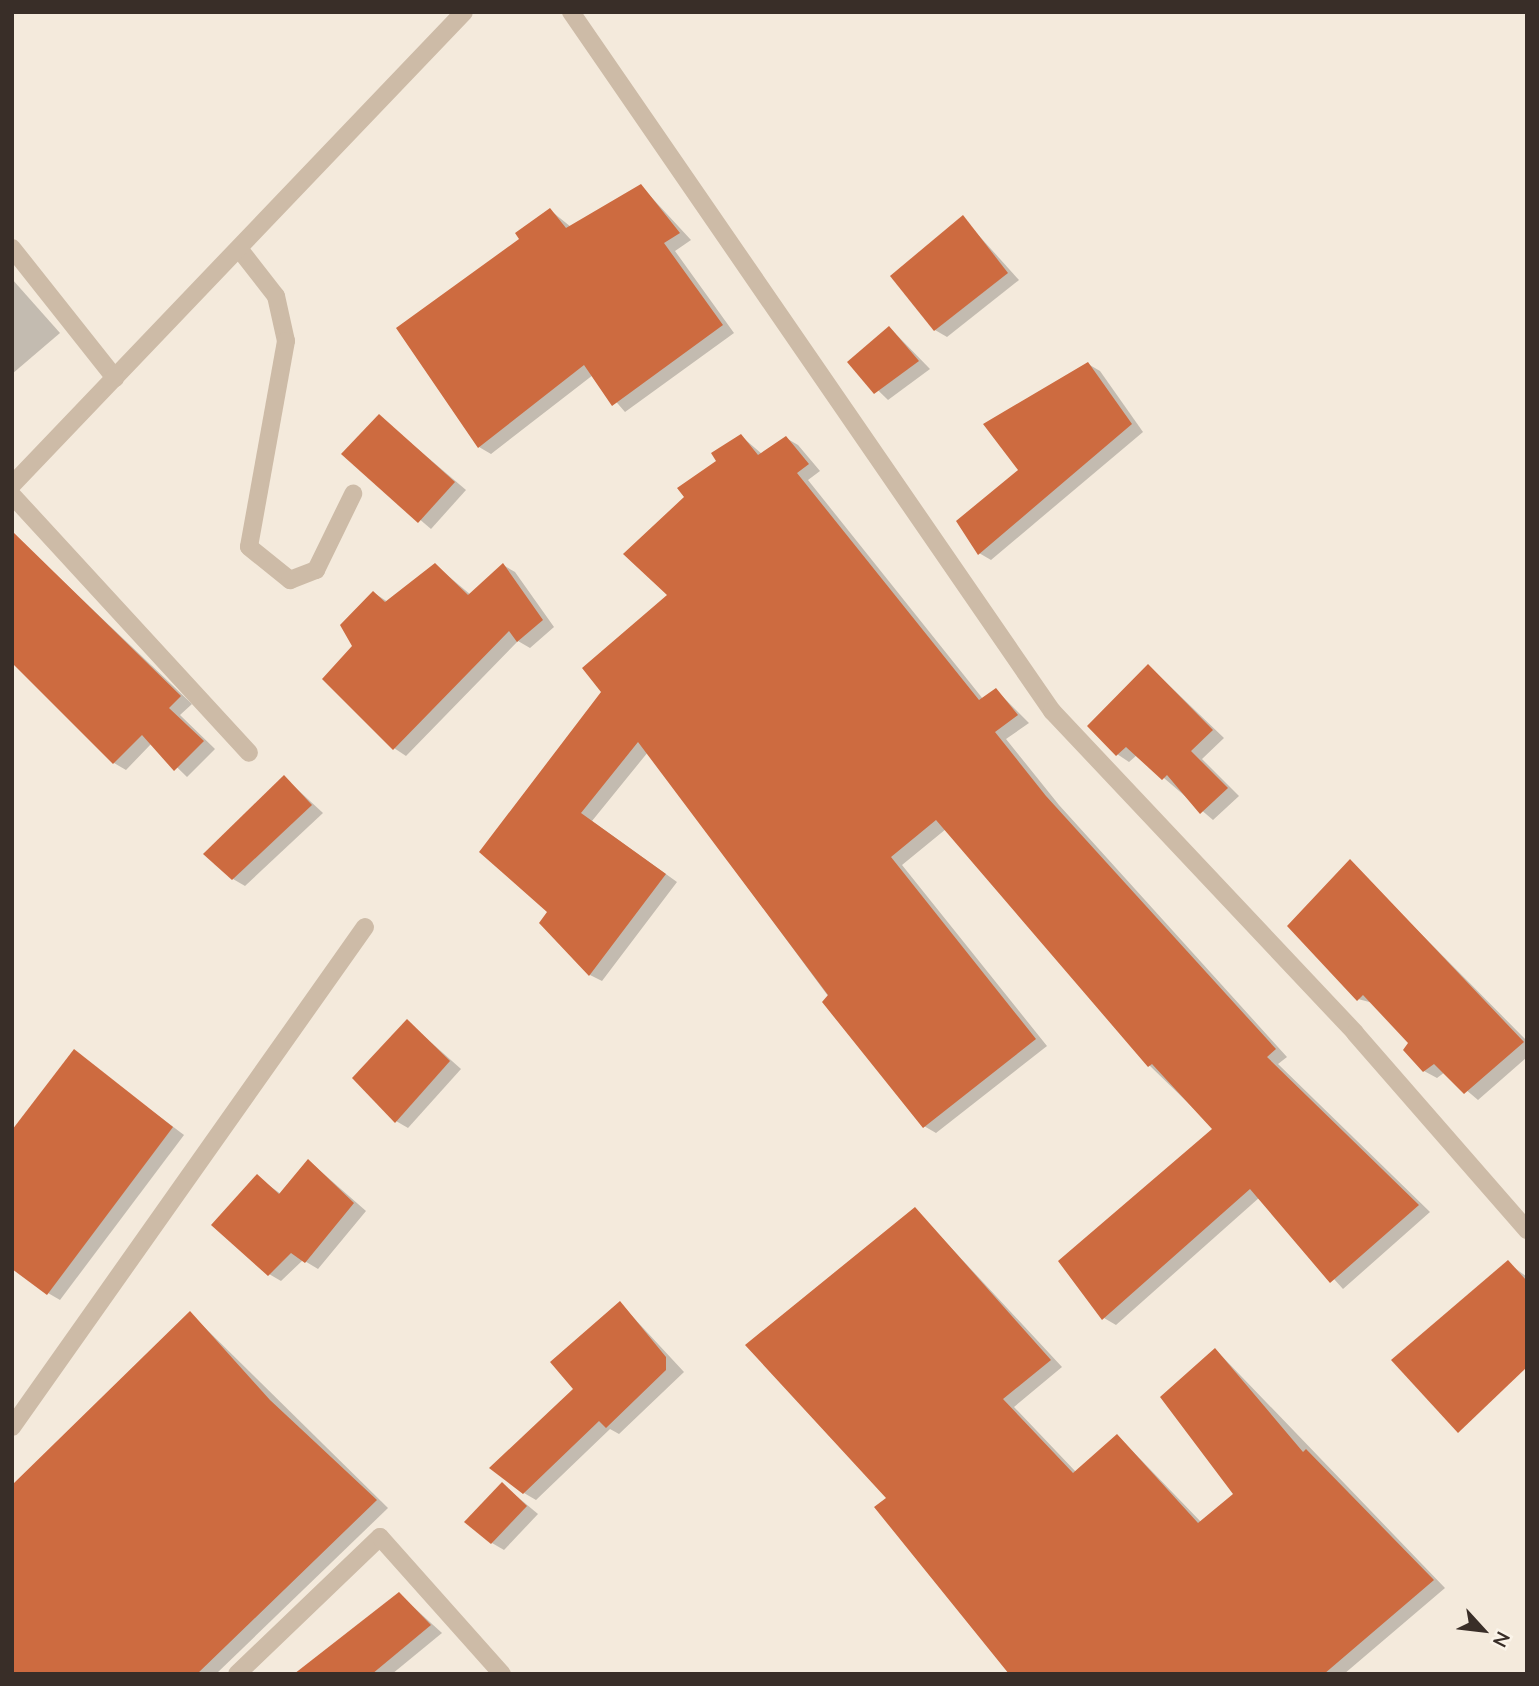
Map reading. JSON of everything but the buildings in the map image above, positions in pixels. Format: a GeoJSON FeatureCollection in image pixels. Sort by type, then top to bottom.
{"type":"FeatureCollection","features":[{"type":"Feature","properties":{"kind":"street"},"geometry":{"type":"LineString","coordinates":[[12,485],[240,250],[464,12]]}},
{"type":"Feature","properties":{"kind":"street"},"geometry":{"type":"LineString","coordinates":[[572,12],[1052,711],[1355,1033],[1527,1230]]}},
{"type":"Feature","properties":{"kind":"street"},"geometry":{"type":"LineString","coordinates":[[12,248],[115,378]]}},
{"type":"Feature","properties":{"kind":"street"},"geometry":{"type":"LineString","coordinates":[[240,250],[276,296],[286,341],[249,547],[290,580],[316,570],[353,494]]}},
{"type":"Feature","properties":{"kind":"street"},"geometry":{"type":"LineString","coordinates":[[12,495],[249,753]]}},
{"type":"Feature","properties":{"kind":"street"},"geometry":{"type":"LineString","coordinates":[[12,1427],[365,927]]}},
{"type":"Feature","properties":{"kind":"street"},"geometry":{"type":"LineString","coordinates":[[237,1674],[380,1537],[502,1674]]}}]}
